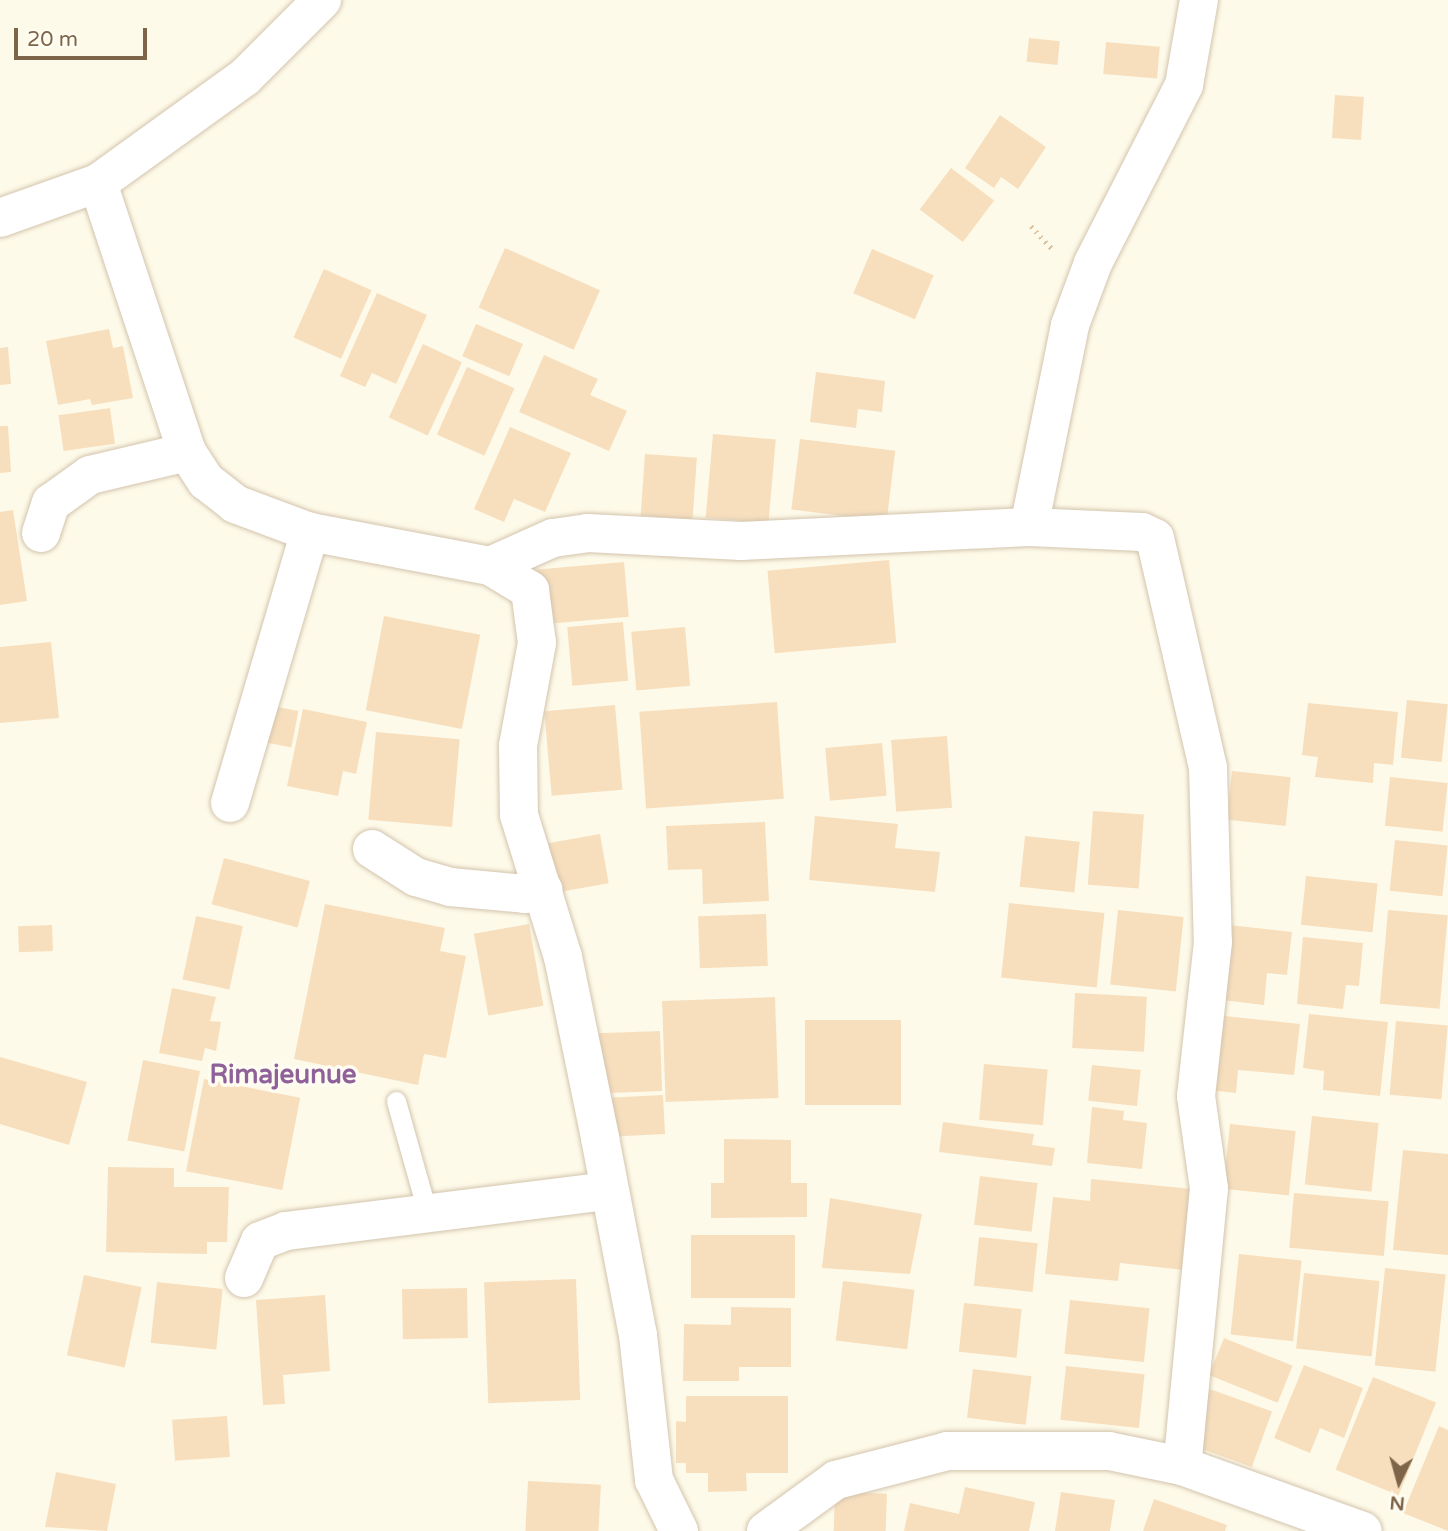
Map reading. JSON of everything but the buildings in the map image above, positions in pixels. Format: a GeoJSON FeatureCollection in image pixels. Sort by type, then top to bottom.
{"type":"FeatureCollection","features":[{"type":"Feature","properties":{"kind":"street"},"geometry":{"type":"LineString","coordinates":[[0,218],[98,183],[245,77],[322,0]]}},
{"type":"Feature","properties":{"kind":"street"},"geometry":{"type":"LineString","coordinates":[[1029,527],[1070,325],[1093,263],[1184,85],[1199,0]]}},
{"type":"Feature","properties":{"kind":"street"},"geometry":{"type":"LineString","coordinates":[[98,183],[187,452],[206,481],[235,504],[310,532],[490,566],[530,590],[536,616],[537,643],[518,746],[519,815],[563,957],[638,1335],[654,1480],[679,1531]]}},
{"type":"Feature","properties":{"kind":"street"},"geometry":{"type":"LineString","coordinates":[[41,533],[51,503],[90,475],[187,452]]}},
{"type":"Feature","properties":{"kind":"street"},"geometry":{"type":"LineString","coordinates":[[490,566],[553,538],[588,533],[741,541],[1029,527],[1142,532],[1155,538],[1208,768],[1213,942],[1196,1096],[1209,1188],[1182,1466]]}},
{"type":"Feature","properties":{"kind":"street"},"geometry":{"type":"LineString","coordinates":[[230,803],[310,532]]}},
{"type":"Feature","properties":{"kind":"street"},"geometry":{"type":"LineString","coordinates":[[372,849],[416,877],[450,887],[524,894],[544,890]]}},
{"type":"Feature","properties":{"kind":"street"},"geometry":{"type":"LineString","coordinates":[[244,1278],[260,1241],[286,1231],[609,1191]]}},
{"type":"Feature","properties":{"kind":"street"},"geometry":{"type":"LineString","coordinates":[[766,1531],[836,1480],[947,1451],[1109,1451],[1182,1466],[1363,1531]]}},
{"type":"Feature","properties":{"kind":"lane"},"geometry":{"type":"LineString","coordinates":[[396,1101],[428,1214]]}},
{"type":"Feature","properties":{"kind":"district","name":"Rimajeunue"},"geometry":{"type":"Point","coordinates":[283,1075]}}]}
